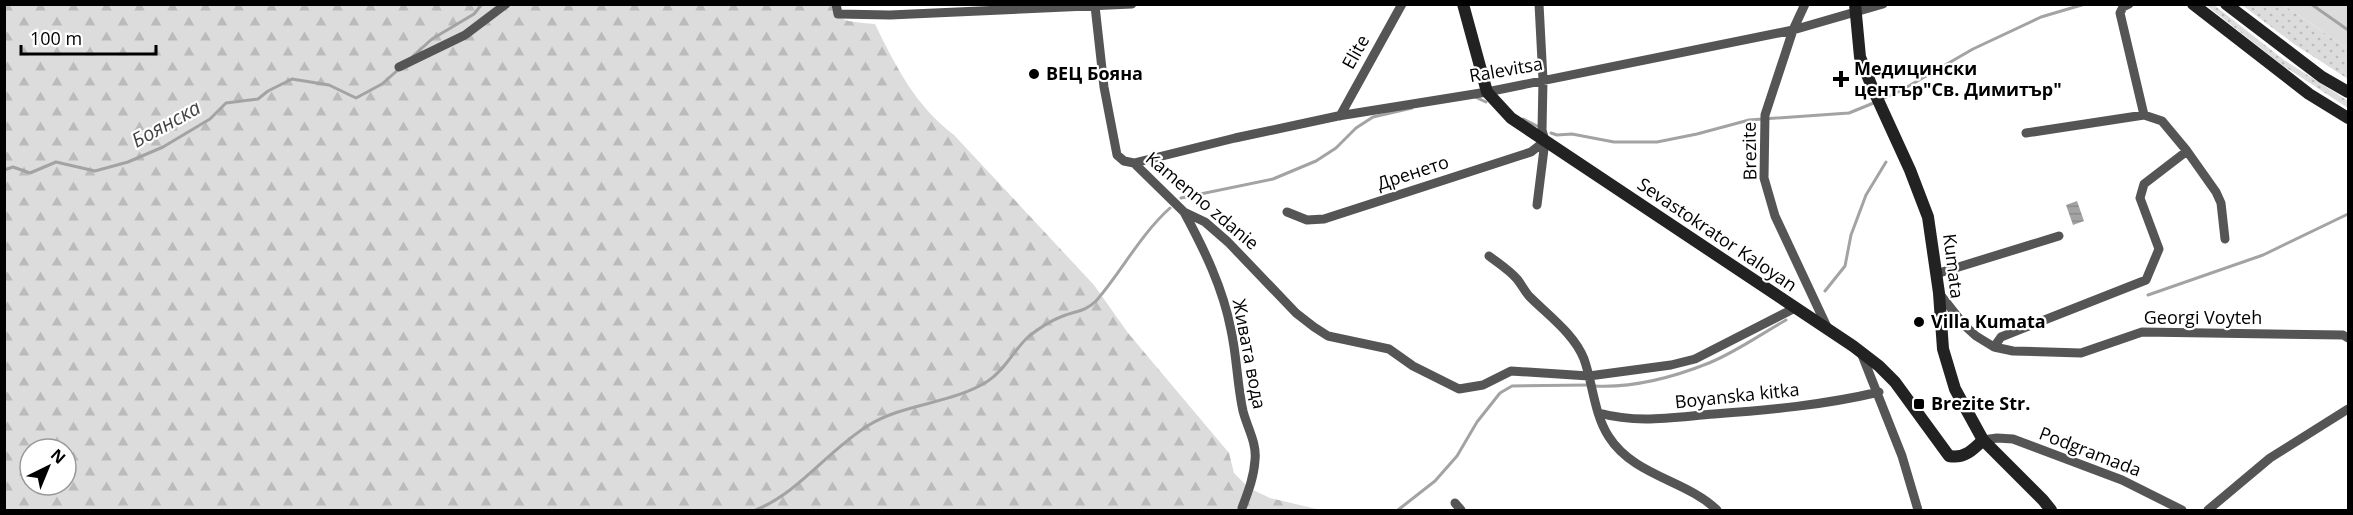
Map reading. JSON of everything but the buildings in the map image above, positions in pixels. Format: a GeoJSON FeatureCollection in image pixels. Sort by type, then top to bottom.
{"type":"FeatureCollection","features":[{"type":"Feature","properties":{"kind":"main road","name":"Sevastokrator Kaloyan"},"geometry":{"type":"LineString","coordinates":[[1463,4],[1487,92],[1510,118],[1860,351],[1894,382],[1949,456],[1956,457],[1970,452],[1983,440]]}},
{"type":"Feature","properties":{"kind":"main road"},"geometry":{"type":"LineString","coordinates":[[2193,4],[2234,39],[2309,94],[2349,118]]}},
{"type":"Feature","properties":{"kind":"main road"},"geometry":{"type":"LineString","coordinates":[[2226,4],[2322,77],[2349,92]]}},
{"type":"Feature","properties":{"kind":"main road","name":"Kumata"},"geometry":{"type":"LineString","coordinates":[[1855,8],[1860,57],[1881,109],[1910,170],[1928,217],[1939,293],[1943,349],[1955,389],[1971,422],[1983,440],[2051,510]]}},
{"type":"Feature","properties":{"kind":"street"},"geometry":{"type":"LineString","coordinates":[[399,67],[465,35],[506,4]]}},
{"type":"Feature","properties":{"kind":"street"},"geometry":{"type":"LineString","coordinates":[[837,9],[890,15],[1021,6],[1132,4]]}},
{"type":"Feature","properties":{"kind":"street","name":"Elite"},"geometry":{"type":"LineString","coordinates":[[1340,116],[1402,4]]}},
{"type":"Feature","properties":{"kind":"street"},"geometry":{"type":"LineString","coordinates":[[1537,206],[1545,141],[1542,130],[1543,80],[1539,4]]}},
{"type":"Feature","properties":{"kind":"street","name":"Brezite"},"geometry":{"type":"LineString","coordinates":[[1805,4],[1793,30],[1765,115],[1764,178],[1775,216],[1827,327]]}},
{"type":"Feature","properties":{"kind":"street","name":"Ralevitsa"},"geometry":{"type":"LineString","coordinates":[[1134,163],[1235,138],[1340,116],[1487,92],[1793,30],[1855,8],[1883,4]]}},
{"type":"Feature","properties":{"kind":"street"},"geometry":{"type":"LineString","coordinates":[[2129,4],[2123,7],[2120,13],[2144,115]]}},
{"type":"Feature","properties":{"kind":"street","name":"Kamenno zdanie"},"geometry":{"type":"LineString","coordinates":[[1095,6],[1096,32],[1115,152],[1124,161],[1134,163],[1184,212],[1205,222],[1228,242],[1296,313],[1321,332],[1328,336],[1389,349],[1413,366],[1459,389],[1483,385],[1511,371],[1589,376]]}},
{"type":"Feature","properties":{"kind":"street"},"geometry":{"type":"LineString","coordinates":[[2026,133],[2144,115],[2162,121],[2216,192],[2221,202],[2225,239]]}},
{"type":"Feature","properties":{"kind":"street","name":"Дренето"},"geometry":{"type":"LineString","coordinates":[[1287,212],[1307,220],[1324,219],[1531,152],[1545,141]]}},
{"type":"Feature","properties":{"kind":"street"},"geometry":{"type":"LineString","coordinates":[[1994,347],[2001,337],[2146,280],[2158,249],[2140,198],[2144,184],[2185,152]]}},
{"type":"Feature","properties":{"kind":"street","name":"Живата вода"},"geometry":{"type":"LineString","coordinates":[[1184,212],[1209,259],[1232,330],[1236,375],[1244,414],[1255,446],[1256,458],[1251,482],[1242,508]]}},
{"type":"Feature","properties":{"kind":"street"},"geometry":{"type":"LineString","coordinates":[[1936,274],[2059,236]]}},
{"type":"Feature","properties":{"kind":"street"},"geometry":{"type":"LineString","coordinates":[[1489,256],[1516,278],[1528,295],[1572,339],[1584,359],[1599,413],[1609,436],[1635,462],[1668,481],[1698,494],[1717,510]]}},
{"type":"Feature","properties":{"kind":"street","name":"Georgi Voyteh"},"geometry":{"type":"LineString","coordinates":[[1939,293],[1965,326],[1994,347],[2013,351],[2081,353],[2142,332],[2343,335],[2349,338]]}},
{"type":"Feature","properties":{"kind":"street"},"geometry":{"type":"LineString","coordinates":[[1589,376],[1695,360],[1795,308]]}},
{"type":"Feature","properties":{"kind":"street"},"geometry":{"type":"LineString","coordinates":[[1860,351],[1879,392],[1918,510]]}},
{"type":"Feature","properties":{"kind":"street","name":"Boyanska kitka"},"geometry":{"type":"LineString","coordinates":[[1599,413],[1628,419],[1672,419],[1847,399],[1879,392]]}},
{"type":"Feature","properties":{"kind":"street"},"geometry":{"type":"LineString","coordinates":[[2208,510],[2270,458],[2349,409]]}},
{"type":"Feature","properties":{"kind":"street","name":"Podgramada"},"geometry":{"type":"LineString","coordinates":[[1983,440],[1997,438],[2013,440],[2122,480],[2182,510]]}},
{"type":"Feature","properties":{"kind":"green space"},"geometry":{"type":"Polygon","coordinates":[[[4,5],[832,5],[837,16],[843,19],[875,24],[899,70],[928,112],[954,135],[1094,285],[1128,333],[1229,453],[1234,473],[1249,488],[1270,498],[1321,510],[5,510],[4,5]]]}},
{"type":"Feature","properties":{"kind":"green space"},"geometry":{"type":"Polygon","coordinates":[[[2206,5],[2214,5],[2284,60],[2348,101],[2348,108],[2282,65],[2206,5]]]}},
{"type":"Feature","properties":{"kind":"green space"},"geometry":{"type":"Polygon","coordinates":[[[2242,5],[2284,5],[2348,49],[2348,79],[2294,44],[2242,5]]]}},
{"type":"Feature","properties":{"kind":"green space"},"geometry":{"type":"Polygon","coordinates":[[[2284,5],[2348,5],[2348,49],[2284,5]]]}},
{"type":"Feature","properties":{"kind":"shaded area"},"geometry":{"type":"Polygon","coordinates":[[[2077,201],[2084,221],[2073,225],[2066,205],[2077,201]]]}},
{"type":"Feature","properties":{"kind":"waterway","name":"Боянска"},"geometry":{"type":"LineString","coordinates":[[413,56],[432,39],[474,14],[482,4]]}},
{"type":"Feature","properties":{"kind":"waterway"},"geometry":{"type":"LineString","coordinates":[[1882,99],[1973,49],[2041,17],[2085,4]]}},
{"type":"Feature","properties":{"kind":"waterway"},"geometry":{"type":"LineString","coordinates":[[2311,4],[2348,30]]}},
{"type":"Feature","properties":{"kind":"waterway","name":"Боянска"},"geometry":{"type":"LineString","coordinates":[[4,170],[13,167],[30,173],[56,162],[95,171],[128,162],[163,147],[210,119],[226,103],[258,99],[268,91],[292,79],[329,85],[356,98],[382,84],[399,69]]}},
{"type":"Feature","properties":{"kind":"waterway"},"geometry":{"type":"LineString","coordinates":[[1475,97],[1486,102]]}},
{"type":"Feature","properties":{"kind":"waterway"},"geometry":{"type":"LineString","coordinates":[[1551,133],[1572,134],[1614,142],[1657,142],[1749,120],[1849,113],[1876,102]]}},
{"type":"Feature","properties":{"kind":"waterway"},"geometry":{"type":"LineString","coordinates":[[1181,198],[1273,179],[1316,161],[1336,148],[1356,128],[1373,117],[1412,108]]}},
{"type":"Feature","properties":{"kind":"waterway"},"geometry":{"type":"LineString","coordinates":[[1523,119],[1537,126]]}},
{"type":"Feature","properties":{"kind":"waterway"},"geometry":{"type":"LineString","coordinates":[[1825,291],[1845,266],[1851,235],[1866,195],[1886,162]]}},
{"type":"Feature","properties":{"kind":"waterway"},"geometry":{"type":"LineString","coordinates":[[756,510],[787,492],[840,446],[869,425],[898,412],[974,389],[988,381],[1032,334],[1054,320],[1085,309],[1096,301],[1140,241],[1170,208]]}},
{"type":"Feature","properties":{"kind":"waterway"},"geometry":{"type":"LineString","coordinates":[[2148,295],[2263,255],[2348,214]]}},
{"type":"Feature","properties":{"kind":"waterway"},"geometry":{"type":"LineString","coordinates":[[1594,386],[1638,383],[1696,368],[1729,354],[1786,320]]}},
{"type":"Feature","properties":{"kind":"waterway"},"geometry":{"type":"LineString","coordinates":[[1398,510],[1435,481],[1457,456],[1477,422],[1500,393],[1512,386],[1588,385]]}},
{"type":"Feature","properties":{"kind":"place","name":"ВЕЦ Бояна"},"geometry":{"type":"Point","coordinates":[1034,74]}},
{"type":"Feature","properties":{"kind":"place","name":"Медицински център\"Св. Димитър\""},"geometry":{"type":"Point","coordinates":[1841,79]}},
{"type":"Feature","properties":{"kind":"place","name":"Villa Kumata"},"geometry":{"type":"Point","coordinates":[1919,322]}},
{"type":"Feature","properties":{"kind":"place","name":"Brezite Str."},"geometry":{"type":"Point","coordinates":[1919,404]}}]}
